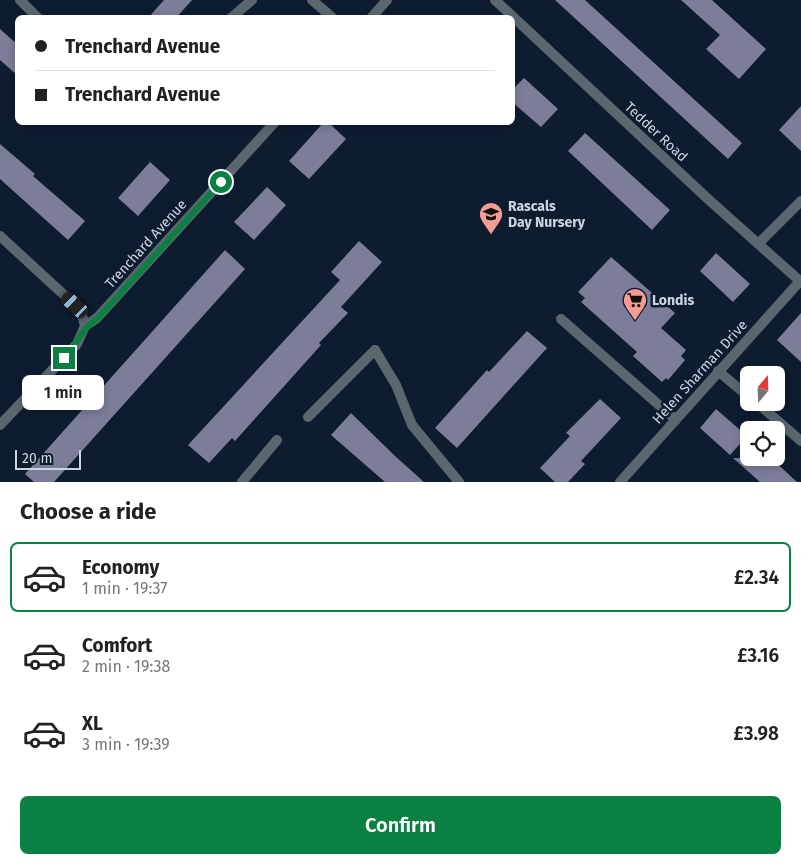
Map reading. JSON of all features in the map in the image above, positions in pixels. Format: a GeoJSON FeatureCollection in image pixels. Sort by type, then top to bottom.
{"type":"FeatureCollection","features":[{"type":"Feature","properties":{"kind":"street"},"geometry":{"type":"LineString","coordinates":[[20,0],[35,15]]}},
{"type":"Feature","properties":{"kind":"street"},"geometry":{"type":"LineString","coordinates":[[234,15],[252,0]]}},
{"type":"Feature","properties":{"kind":"street"},"geometry":{"type":"LineString","coordinates":[[312,0],[330,15]]}},
{"type":"Feature","properties":{"kind":"street"},"geometry":{"type":"LineString","coordinates":[[374,15],[387,0]]}},
{"type":"Feature","properties":{"kind":"street","name":"Tedder Road"},"geometry":{"type":"LineString","coordinates":[[495,0],[511,15]]}},
{"type":"Feature","properties":{"kind":"street","name":"Tedder Road"},"geometry":{"type":"LineString","coordinates":[[515,19],[800,282]]}},
{"type":"Feature","properties":{"kind":"street","name":"Trenchard Avenue"},"geometry":{"type":"LineString","coordinates":[[0,426],[77,344],[85,326],[98,318],[271,125]]}},
{"type":"Feature","properties":{"kind":"street"},"geometry":{"type":"LineString","coordinates":[[759,243],[801,201]]}},
{"type":"Feature","properties":{"kind":"street"},"geometry":{"type":"LineString","coordinates":[[0,236],[75,305],[82,315],[85,326]]}},
{"type":"Feature","properties":{"kind":"street","name":"Helen Sharman Drive"},"geometry":{"type":"LineString","coordinates":[[620,482],[800,282]]}},
{"type":"Feature","properties":{"kind":"street"},"geometry":{"type":"LineString","coordinates":[[561,319],[676,420]]}},
{"type":"Feature","properties":{"kind":"street"},"geometry":{"type":"LineString","coordinates":[[308,416],[374,350],[396,385],[412,425],[459,482]]}},
{"type":"Feature","properties":{"kind":"street"},"geometry":{"type":"LineString","coordinates":[[718,371],[740,389]]}},
{"type":"Feature","properties":{"kind":"street"},"geometry":{"type":"LineString","coordinates":[[766,411],[801,441]]}},
{"type":"Feature","properties":{"kind":"street"},"geometry":{"type":"LineString","coordinates":[[242,482],[277,440]]}},
{"type":"Feature","properties":{"kind":"building"},"geometry":{"type":"Polygon","coordinates":[[[164,0],[192,0],[179,15],[151,15],[164,0]]]}},
{"type":"Feature","properties":{"kind":"building"},"geometry":{"type":"Polygon","coordinates":[[[555,0],[585,0],[742,143],[728,159],[555,0]]]}},
{"type":"Feature","properties":{"kind":"building"},"geometry":{"type":"Polygon","coordinates":[[[681,0],[712,0],[766,49],[739,79],[706,49],[720,35],[681,0]]]}},
{"type":"Feature","properties":{"kind":"building"},"geometry":{"type":"Polygon","coordinates":[[[0,29],[15,42],[15,73],[0,60],[0,29]]]}},
{"type":"Feature","properties":{"kind":"building"},"geometry":{"type":"Polygon","coordinates":[[[524,78],[558,109],[541,127],[515,105],[515,87],[524,78]]]}},
{"type":"Feature","properties":{"kind":"building"},"geometry":{"type":"Polygon","coordinates":[[[801,106],[801,151],[779,130],[801,106]]]}},
{"type":"Feature","properties":{"kind":"building"},"geometry":{"type":"Polygon","coordinates":[[[321,125],[331,125],[346,139],[309,179],[289,161],[321,125]]]}},
{"type":"Feature","properties":{"kind":"building"},"geometry":{"type":"Polygon","coordinates":[[[585,133],[670,210],[652,230],[568,151],[585,133]]]}},
{"type":"Feature","properties":{"kind":"building"},"geometry":{"type":"Polygon","coordinates":[[[0,144],[35,174],[33,176],[85,221],[68,240],[0,179],[0,144]]]}},
{"type":"Feature","properties":{"kind":"building"},"geometry":{"type":"Polygon","coordinates":[[[150,162],[170,180],[138,216],[118,198],[150,162]]]}},
{"type":"Feature","properties":{"kind":"building"},"geometry":{"type":"Polygon","coordinates":[[[267,187],[286,205],[254,240],[234,222],[267,187]]]}},
{"type":"Feature","properties":{"kind":"building"},"geometry":{"type":"Polygon","coordinates":[[[359,241],[382,262],[341,307],[348,313],[319,343],[321,345],[235,441],[232,438],[209,463],[188,445],[340,280],[331,272],[359,241]]]}},
{"type":"Feature","properties":{"kind":"building"},"geometry":{"type":"Polygon","coordinates":[[[225,250],[245,269],[54,482],[34,482],[25,474],[225,250]]]}},
{"type":"Feature","properties":{"kind":"building"},"geometry":{"type":"Polygon","coordinates":[[[716,253],[750,284],[733,302],[700,271],[716,253]]]}},
{"type":"Feature","properties":{"kind":"building","name":"Londis"},"geometry":{"type":"Polygon","coordinates":[[[611,257],[675,313],[661,328],[686,350],[681,356],[685,360],[668,380],[666,378],[662,382],[633,356],[637,352],[581,302],[585,298],[578,292],[611,257]]]}},
{"type":"Feature","properties":{"kind":"building"},"geometry":{"type":"Polygon","coordinates":[[[801,313],[801,362],[777,340],[801,313]]]}},
{"type":"Feature","properties":{"kind":"building"},"geometry":{"type":"Polygon","coordinates":[[[527,331],[547,348],[457,448],[435,428],[487,370],[489,372],[527,331]]]}},
{"type":"Feature","properties":{"kind":"building"},"geometry":{"type":"Polygon","coordinates":[[[600,399],[621,418],[581,461],[585,464],[568,482],[555,482],[540,468],[570,436],[566,433],[600,399]]]}},
{"type":"Feature","properties":{"kind":"building"},"geometry":{"type":"Polygon","coordinates":[[[716,409],[740,430],[740,444],[730,455],[700,428],[716,409]]]}},
{"type":"Feature","properties":{"kind":"building"},"geometry":{"type":"Polygon","coordinates":[[[351,413],[424,482],[385,482],[331,435],[351,413]]]}},
{"type":"Feature","properties":{"kind":"building"},"geometry":{"type":"Polygon","coordinates":[[[733,458],[740,458],[740,464],[733,458]]]}},
{"type":"Feature","properties":{"kind":"building"},"geometry":{"type":"Polygon","coordinates":[[[742,466],[780,466],[797,482],[760,482],[742,466]]]}},
{"type":"Feature","properties":{"kind":"place","name":"Rascals Day Nursery"},"geometry":{"type":"Point","coordinates":[491,235]}},
{"type":"Feature","properties":{"kind":"place","name":"Londis"},"geometry":{"type":"Point","coordinates":[635,321]}},
{"type":"Feature","properties":{"kind":"route"},"geometry":{"type":"LineString","coordinates":[[64,358],[77,344],[84,333],[85,326],[98,318],[221,182]]}}]}
